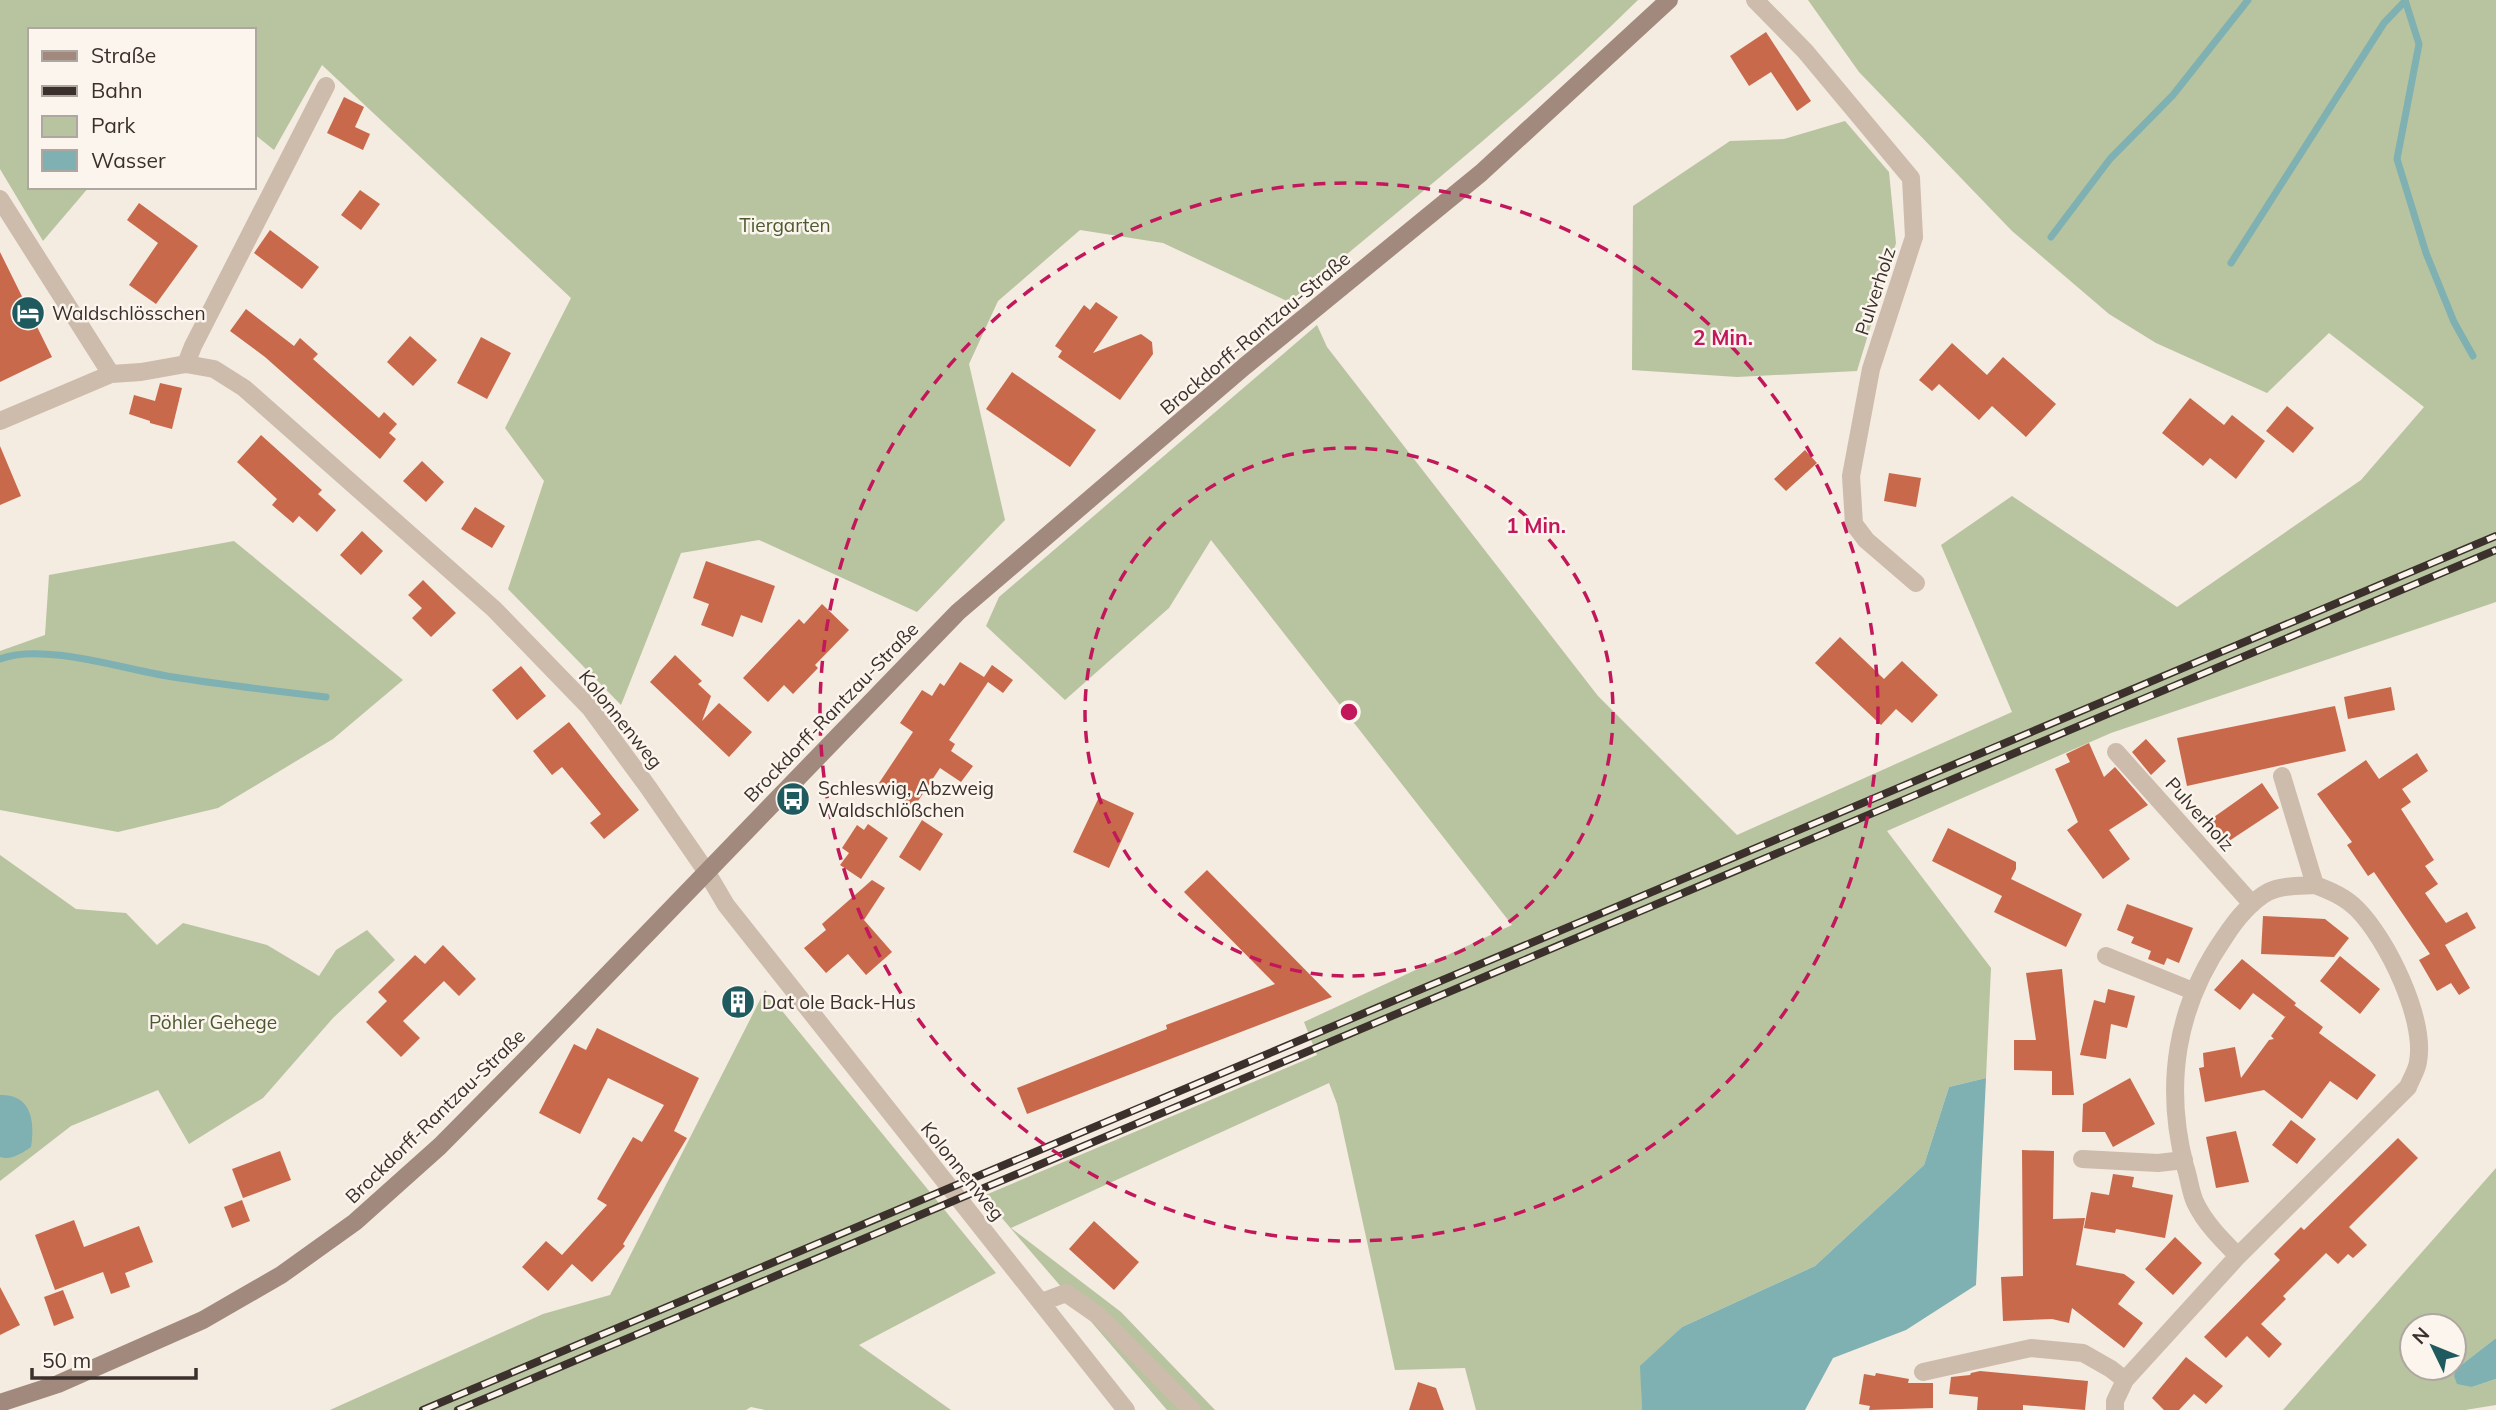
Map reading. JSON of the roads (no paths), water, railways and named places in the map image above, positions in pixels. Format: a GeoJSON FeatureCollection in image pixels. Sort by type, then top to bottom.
{"type":"FeatureCollection","features":[{"type":"Feature","properties":{"kind":"street","name":"Brockdorff-Rantzau-Straße"},"geometry":{"type":"LineString","coordinates":[[0,1403],[58,1384],[203,1320],[281,1275],[355,1222],[440,1146],[958,612],[1245,366],[1481,173],[1669,0]]}},
{"type":"Feature","properties":{"kind":"street","name":"Pulverholz"},"geometry":{"type":"LineString","coordinates":[[1755,0],[1805,51],[1911,178],[1914,237],[1871,369],[1851,476],[1854,524],[1866,540],[1916,583]]}},
{"type":"Feature","properties":{"kind":"street"},"geometry":{"type":"LineString","coordinates":[[186,364],[192,346],[326,86]]}},
{"type":"Feature","properties":{"kind":"street"},"geometry":{"type":"LineString","coordinates":[[0,199],[111,374]]}},
{"type":"Feature","properties":{"kind":"street","name":"Kolonnenweg"},"geometry":{"type":"LineString","coordinates":[[0,421],[111,374],[186,364],[214,369],[244,388],[494,609],[590,708],[706,871],[726,905],[1126,1410]]}},
{"type":"Feature","properties":{"kind":"street","name":"Pulverholz"},"geometry":{"type":"LineString","coordinates":[[2116,752],[2252,904]]}},
{"type":"Feature","properties":{"kind":"street"},"geometry":{"type":"LineString","coordinates":[[2282,776],[2315,885]]}},
{"type":"Feature","properties":{"kind":"street"},"geometry":{"type":"LineString","coordinates":[[2116,1410],[2115,1401],[2125,1380],[2238,1256],[2408,1087],[2418,1062],[2418,1035],[2413,1006],[2380,939],[2357,909],[2335,892],[2315,885],[2292,886],[2269,892],[2252,904],[2232,925],[2212,954],[2193,991],[2178,1049],[2174,1089],[2175,1123],[2195,1202],[2218,1236],[2238,1256]]}},
{"type":"Feature","properties":{"kind":"street"},"geometry":{"type":"LineString","coordinates":[[2106,956],[2193,991]]}},
{"type":"Feature","properties":{"kind":"street"},"geometry":{"type":"LineString","coordinates":[[2082,1160],[2158,1163],[2184,1160]]}},
{"type":"Feature","properties":{"kind":"street"},"geometry":{"type":"LineString","coordinates":[[1042,1301],[1066,1293],[1099,1316],[1192,1410]]}},
{"type":"Feature","properties":{"kind":"street"},"geometry":{"type":"LineString","coordinates":[[1923,1372],[2031,1348],[2083,1353],[2125,1380]]}},
{"type":"Feature","properties":{"kind":"water"},"geometry":{"type":"Polygon","coordinates":[[[1986,1078],[1976,1285],[1906,1330],[1833,1358],[1805,1410],[1642,1410],[1640,1366],[1682,1327],[1815,1266],[1924,1165],[1949,1087],[1986,1078]]]}},
{"type":"Feature","properties":{"kind":"water"},"geometry":{"type":"Polygon","coordinates":[[[0,1095],[19,1099],[25,1104],[31,1119],[31,1147],[8,1158],[0,1157],[0,1095]]]}},
{"type":"Feature","properties":{"kind":"water"},"geometry":{"type":"Polygon","coordinates":[[[2496,1338],[2496,1379],[2472,1387],[2457,1384],[2456,1382],[2468,1382],[2468,1360],[2496,1338]]]}},
{"type":"Feature","properties":{"kind":"waterway"},"geometry":{"type":"LineString","coordinates":[[2051,237],[2110,159],[2173,95],[2248,0]]}},
{"type":"Feature","properties":{"kind":"waterway"},"geometry":{"type":"LineString","coordinates":[[2405,0],[2419,44],[2397,159],[2426,253],[2454,322],[2473,356]]}},
{"type":"Feature","properties":{"kind":"waterway"},"geometry":{"type":"LineString","coordinates":[[2231,263],[2384,23],[2405,1]]}},
{"type":"Feature","properties":{"kind":"waterway"},"geometry":{"type":"LineString","coordinates":[[0,659],[18,655],[61,655],[173,677],[326,697]]}},
{"type":"Feature","properties":{"kind":"railway"},"geometry":{"type":"LineString","coordinates":[[423,1410],[2496,536]]}},
{"type":"Feature","properties":{"kind":"railway"},"geometry":{"type":"LineString","coordinates":[[458,1410],[2496,550]]}},
{"type":"Feature","properties":{"kind":"place","name":"Waldschlösschen"},"geometry":{"type":"Point","coordinates":[28,313]}},
{"type":"Feature","properties":{"kind":"place","name":"Schleswig, Abzweig Waldschlößchen"},"geometry":{"type":"Point","coordinates":[793,799]}},
{"type":"Feature","properties":{"kind":"place","name":"Dat ole Back-Hus"},"geometry":{"type":"Point","coordinates":[738,1002]}},
{"type":"Feature","properties":{"kind":"park label","name":"Tiergarten"},"geometry":{"type":"Point","coordinates":[785,225]}},
{"type":"Feature","properties":{"kind":"park label","name":"Pöhler Gehege"},"geometry":{"type":"Point","coordinates":[213,1022]}}]}
